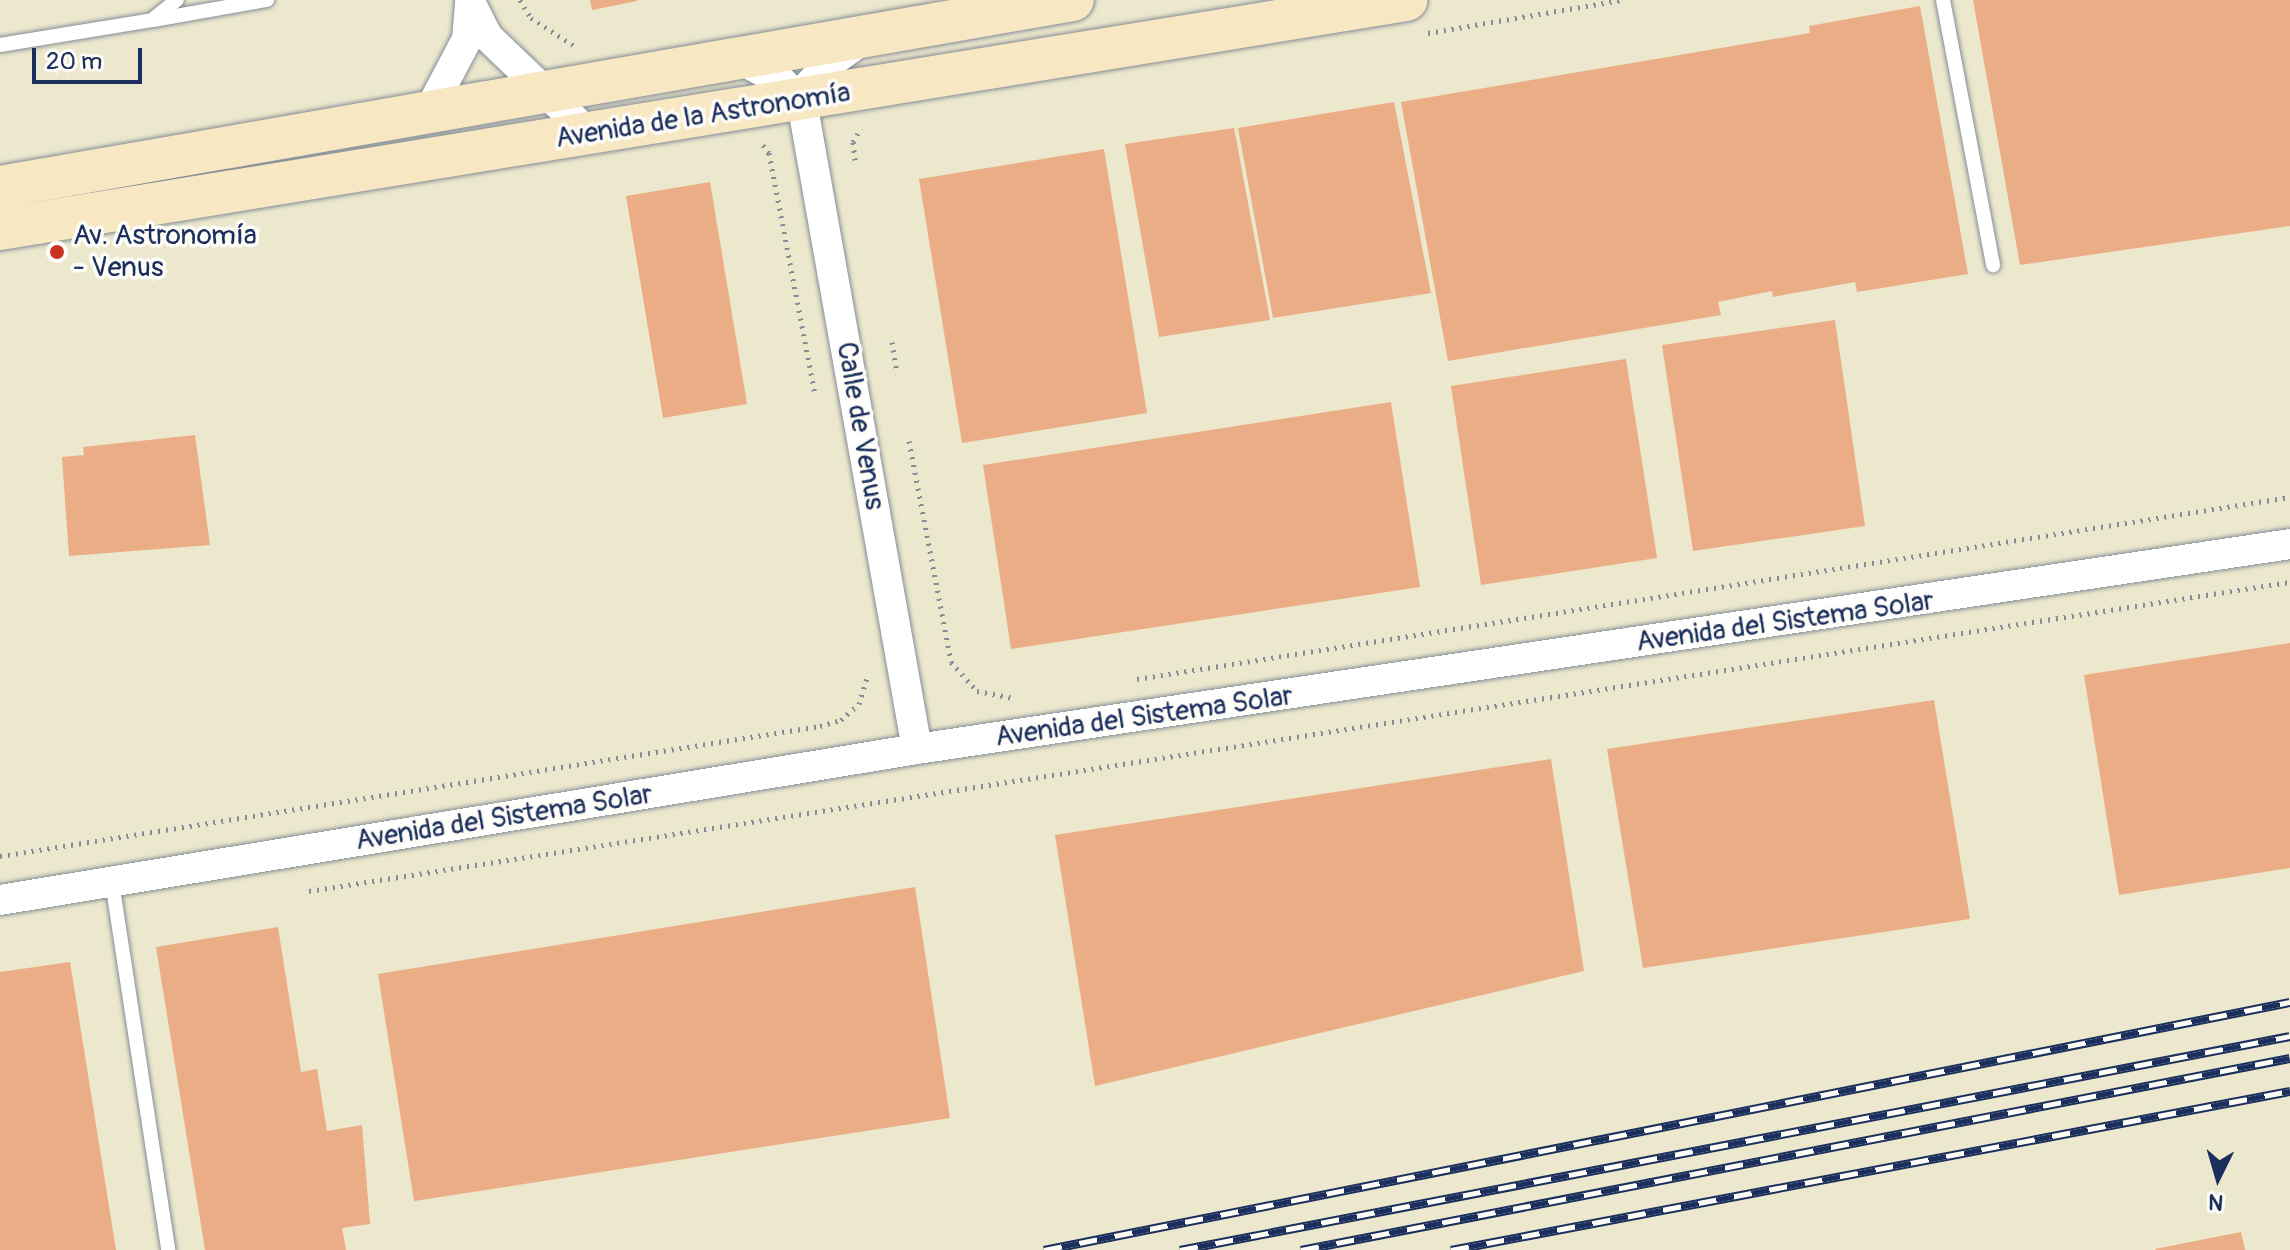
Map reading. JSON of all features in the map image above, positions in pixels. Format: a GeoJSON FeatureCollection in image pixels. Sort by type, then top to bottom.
{"type":"FeatureCollection","features":[{"type":"Feature","properties":{"kind":"street","name":"Avenida de la Astronomía"},"geometry":{"type":"LineString","coordinates":[[0,187],[1073,0]]}},
{"type":"Feature","properties":{"kind":"street"},"geometry":{"type":"LineString","coordinates":[[1245,27],[1312,0]]}},
{"type":"Feature","properties":{"kind":"street","name":"Avenida de la Astronomía"},"geometry":{"type":"LineString","coordinates":[[0,229],[802,102],[1406,0]]}},
{"type":"Feature","properties":{"kind":"street"},"geometry":{"type":"LineString","coordinates":[[470,1],[488,37],[589,134]]}},
{"type":"Feature","properties":{"kind":"street"},"geometry":{"type":"LineString","coordinates":[[428,113],[467,39],[470,1]]}},
{"type":"Feature","properties":{"kind":"street"},"geometry":{"type":"LineString","coordinates":[[740,59],[782,82],[802,102],[808,86],[827,65],[869,36]]}},
{"type":"Feature","properties":{"kind":"street","name":"Calle de Venus"},"geometry":{"type":"LineString","coordinates":[[802,102],[917,749]]}},
{"type":"Feature","properties":{"kind":"street","name":"Avenida del Sistema Solar"},"geometry":{"type":"LineString","coordinates":[[0,900],[917,749],[2290,544]]}},
{"type":"Feature","properties":{"kind":"lane"},"geometry":{"type":"LineString","coordinates":[[152,20],[177,0]]}},
{"type":"Feature","properties":{"kind":"lane"},"geometry":{"type":"LineString","coordinates":[[0,45],[267,0]]}},
{"type":"Feature","properties":{"kind":"lane"},"geometry":{"type":"LineString","coordinates":[[1943,0],[1993,265]]}},
{"type":"Feature","properties":{"kind":"lane"},"geometry":{"type":"LineString","coordinates":[[112,882],[168,1250]]}},
{"type":"Feature","properties":{"kind":"path"},"geometry":{"type":"LineString","coordinates":[[855,160],[853,142],[861,128]]}},
{"type":"Feature","properties":{"kind":"path"},"geometry":{"type":"LineString","coordinates":[[761,142],[769,153],[815,395]]}},
{"type":"Feature","properties":{"kind":"path"},"geometry":{"type":"LineString","coordinates":[[892,342],[897,374]]}},
{"type":"Feature","properties":{"kind":"path"},"geometry":{"type":"LineString","coordinates":[[909,441],[951,662],[977,691],[997,698],[1027,696]]}},
{"type":"Feature","properties":{"kind":"path"},"geometry":{"type":"LineString","coordinates":[[1120,681],[2290,497]]}},
{"type":"Feature","properties":{"kind":"path"},"geometry":{"type":"LineString","coordinates":[[309,891],[2290,582]]}},
{"type":"Feature","properties":{"kind":"path"},"geometry":{"type":"LineString","coordinates":[[0,856],[820,726],[841,720],[859,704],[868,669]]}},
{"type":"Feature","properties":{"kind":"building"},"geometry":{"type":"Polygon","coordinates":[[[590,0],[637,0],[637,1],[592,10],[590,0]]]}},
{"type":"Feature","properties":{"kind":"building"},"geometry":{"type":"Polygon","coordinates":[[[1973,0],[2290,0],[2290,226],[2020,265],[1973,0]]]}},
{"type":"Feature","properties":{"kind":"building"},"geometry":{"type":"Polygon","coordinates":[[[1920,6],[1968,274],[1857,292],[1855,282],[1773,297],[1772,291],[1718,302],[1721,315],[1448,361],[1401,102],[1810,33],[1809,26],[1920,6]]]}},
{"type":"Feature","properties":{"kind":"building"},"geometry":{"type":"Polygon","coordinates":[[[1394,102],[1431,293],[1273,318],[1238,128],[1394,102]]]}},
{"type":"Feature","properties":{"kind":"building"},"geometry":{"type":"Polygon","coordinates":[[[1234,128],[1270,320],[1159,337],[1125,144],[1234,128]]]}},
{"type":"Feature","properties":{"kind":"building"},"geometry":{"type":"Polygon","coordinates":[[[1104,149],[1147,413],[962,443],[919,179],[1104,149]]]}},
{"type":"Feature","properties":{"kind":"building"},"geometry":{"type":"Polygon","coordinates":[[[710,182],[747,404],[663,418],[626,196],[710,182]]]}},
{"type":"Feature","properties":{"kind":"building"},"geometry":{"type":"Polygon","coordinates":[[[1835,320],[1865,526],[1693,551],[1662,345],[1835,320]]]}},
{"type":"Feature","properties":{"kind":"building"},"geometry":{"type":"Polygon","coordinates":[[[1626,359],[1657,558],[1481,585],[1451,386],[1626,359]]]}},
{"type":"Feature","properties":{"kind":"building"},"geometry":{"type":"Polygon","coordinates":[[[1391,402],[1420,587],[1011,649],[983,465],[1391,402]]]}},
{"type":"Feature","properties":{"kind":"building"},"geometry":{"type":"Polygon","coordinates":[[[195,435],[210,545],[69,556],[62,457],[84,455],[83,447],[195,435]]]}},
{"type":"Feature","properties":{"kind":"building"},"geometry":{"type":"Polygon","coordinates":[[[2290,643],[2290,868],[2119,895],[2084,675],[2290,643]]]}},
{"type":"Feature","properties":{"kind":"building"},"geometry":{"type":"Polygon","coordinates":[[[1934,700],[1970,919],[1643,968],[1607,749],[1934,700]]]}},
{"type":"Feature","properties":{"kind":"building"},"geometry":{"type":"Polygon","coordinates":[[[1551,759],[1584,971],[1095,1086],[1055,835],[1551,759]]]}},
{"type":"Feature","properties":{"kind":"building"},"geometry":{"type":"Polygon","coordinates":[[[915,887],[950,1118],[414,1201],[378,974],[915,887]]]}},
{"type":"Feature","properties":{"kind":"building"},"geometry":{"type":"Polygon","coordinates":[[[278,927],[301,1072],[317,1069],[327,1131],[362,1125],[370,1224],[342,1228],[346,1250],[205,1250],[156,947],[278,927]]]}},
{"type":"Feature","properties":{"kind":"building"},"geometry":{"type":"Polygon","coordinates":[[[70,962],[116,1250],[0,1250],[0,972],[70,962]]]}},
{"type":"Feature","properties":{"kind":"building"},"geometry":{"type":"Polygon","coordinates":[[[2241,1232],[2245,1250],[2155,1249],[2241,1232]]]}},
{"type":"Feature","properties":{"kind":"railway"},"geometry":{"type":"LineString","coordinates":[[1044,1250],[2290,1002]]}},
{"type":"Feature","properties":{"kind":"railway"},"geometry":{"type":"LineString","coordinates":[[1180,1250],[2290,1036]]}},
{"type":"Feature","properties":{"kind":"railway"},"geometry":{"type":"LineString","coordinates":[[1301,1250],[2290,1058]]}},
{"type":"Feature","properties":{"kind":"railway"},"geometry":{"type":"LineString","coordinates":[[1451,1250],[2290,1091]]}},
{"type":"Feature","properties":{"kind":"place","name":"Av. Astronomía - Venus"},"geometry":{"type":"Point","coordinates":[57,252]}}]}
